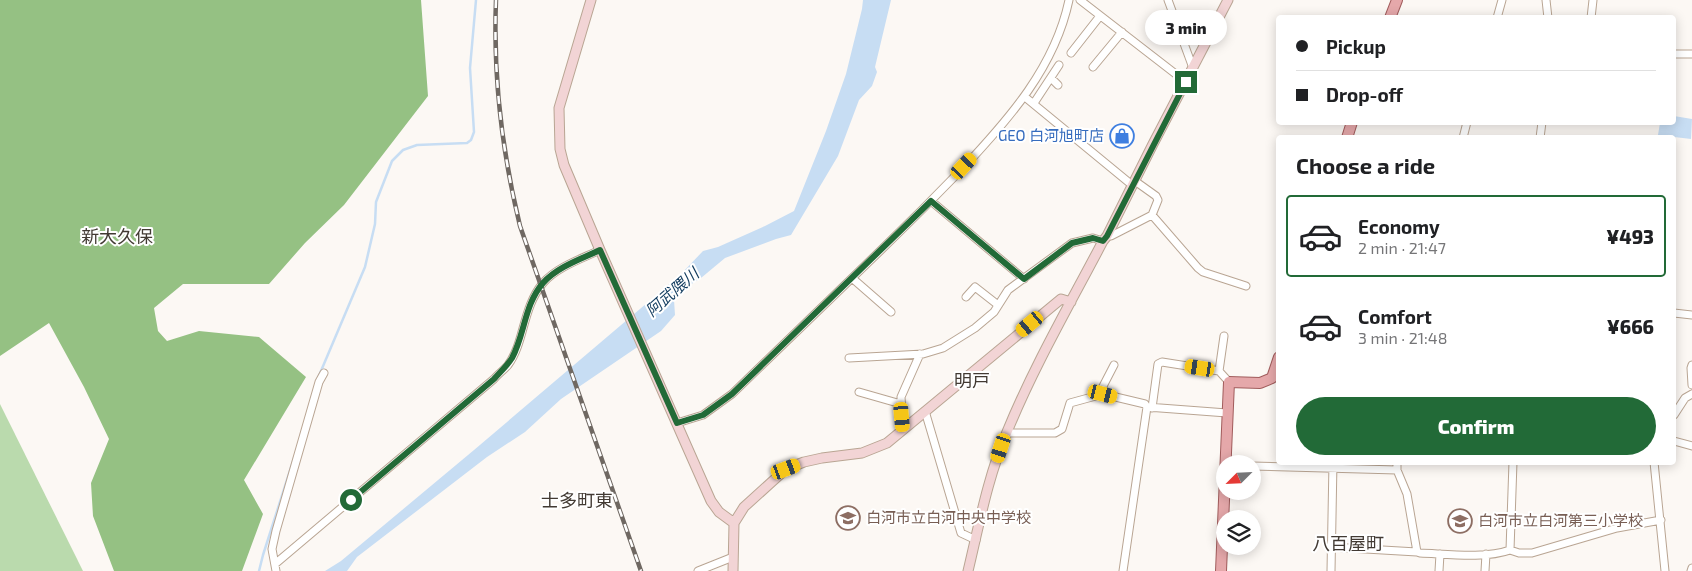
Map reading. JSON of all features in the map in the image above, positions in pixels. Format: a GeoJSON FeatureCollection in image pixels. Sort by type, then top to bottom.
{"type":"FeatureCollection","features":[{"type":"Feature","properties":{"kind":"main road"},"geometry":{"type":"LineString","coordinates":[[1391,15],[1397,0]]}},
{"type":"Feature","properties":{"kind":"main road"},"geometry":{"type":"LineString","coordinates":[[1225,455],[1229,382],[1260,383],[1272,378],[1276,366]]}},
{"type":"Feature","properties":{"kind":"main road"},"geometry":{"type":"LineString","coordinates":[[1221,571],[1224,500]]}},
{"type":"Feature","properties":{"kind":"street"},"geometry":{"type":"LineString","coordinates":[[591,0],[559,108],[560,150],[564,165],[712,501],[719,512],[734,523]]}},
{"type":"Feature","properties":{"kind":"street"},"geometry":{"type":"LineString","coordinates":[[677,423],[703,415],[732,394],[931,201],[998,130],[1025,97],[1051,54],[1065,18],[1069,0]]}},
{"type":"Feature","properties":{"kind":"street"},"geometry":{"type":"LineString","coordinates":[[1080,0],[1186,82]]}},
{"type":"Feature","properties":{"kind":"street"},"geometry":{"type":"LineString","coordinates":[[1168,0],[1193,68]]}},
{"type":"Feature","properties":{"kind":"street"},"geometry":{"type":"LineString","coordinates":[[968,571],[991,479],[1006,433],[1040,357],[1105,239],[1228,0]]}},
{"type":"Feature","properties":{"kind":"street"},"geometry":{"type":"LineString","coordinates":[[1498,15],[1502,0]]}},
{"type":"Feature","properties":{"kind":"street"},"geometry":{"type":"LineString","coordinates":[[1546,0],[1548,15]]}},
{"type":"Feature","properties":{"kind":"street"},"geometry":{"type":"LineString","coordinates":[[1591,15],[1593,0]]}},
{"type":"Feature","properties":{"kind":"street"},"geometry":{"type":"LineString","coordinates":[[1071,52],[1100,16]]}},
{"type":"Feature","properties":{"kind":"street"},"geometry":{"type":"LineString","coordinates":[[1093,67],[1122,32]]}},
{"type":"Feature","properties":{"kind":"street"},"geometry":{"type":"LineString","coordinates":[[1676,54],[1692,54]]}},
{"type":"Feature","properties":{"kind":"street"},"geometry":{"type":"LineString","coordinates":[[1034,103],[1059,64]]}},
{"type":"Feature","properties":{"kind":"street"},"geometry":{"type":"LineString","coordinates":[[1050,78],[1058,85]]}},
{"type":"Feature","properties":{"kind":"street"},"geometry":{"type":"LineString","coordinates":[[849,358],[920,354],[943,348],[955,342],[982,322],[994,312],[1008,290],[1072,243],[1093,238],[1105,239],[1152,215],[1158,200],[1156,196],[1134,183],[1025,97]]}},
{"type":"Feature","properties":{"kind":"street"},"geometry":{"type":"LineString","coordinates":[[931,201],[1024,279]]}},
{"type":"Feature","properties":{"kind":"street"},"geometry":{"type":"LineString","coordinates":[[1152,215],[1203,272],[1246,286]]}},
{"type":"Feature","properties":{"kind":"street"},"geometry":{"type":"LineString","coordinates":[[275,568],[494,379],[513,356],[531,302],[544,282],[557,271],[600,250]]}},
{"type":"Feature","properties":{"kind":"street"},"geometry":{"type":"LineString","coordinates":[[852,278],[892,312]]}},
{"type":"Feature","properties":{"kind":"street"},"geometry":{"type":"LineString","coordinates":[[966,297],[975,287],[998,305]]}},
{"type":"Feature","properties":{"kind":"street"},"geometry":{"type":"LineString","coordinates":[[733,571],[734,523],[744,507],[786,469],[822,458],[862,454],[887,442],[1061,299],[1071,302]]}},
{"type":"Feature","properties":{"kind":"street"},"geometry":{"type":"LineString","coordinates":[[1676,313],[1692,315]]}},
{"type":"Feature","properties":{"kind":"street"},"geometry":{"type":"LineString","coordinates":[[1219,371],[1224,336]]}},
{"type":"Feature","properties":{"kind":"street"},"geometry":{"type":"LineString","coordinates":[[903,429],[901,404],[904,389],[920,354]]}},
{"type":"Feature","properties":{"kind":"street"},"geometry":{"type":"LineString","coordinates":[[1124,571],[1149,407],[1158,364],[1162,362],[1219,371],[1229,382]]}},
{"type":"Feature","properties":{"kind":"street"},"geometry":{"type":"LineString","coordinates":[[1099,394],[1114,365]]}},
{"type":"Feature","properties":{"kind":"street"},"geometry":{"type":"LineString","coordinates":[[1692,365],[1690,368],[1692,385]]}},
{"type":"Feature","properties":{"kind":"street"},"geometry":{"type":"LineString","coordinates":[[275,568],[272,549],[276,531],[319,382],[324,373]]}},
{"type":"Feature","properties":{"kind":"street"},"geometry":{"type":"LineString","coordinates":[[859,392],[901,404]]}},
{"type":"Feature","properties":{"kind":"street"},"geometry":{"type":"LineString","coordinates":[[1006,433],[1055,433],[1062,429],[1070,402],[1099,394],[1144,404],[1149,407],[1227,413]]}},
{"type":"Feature","properties":{"kind":"street"},"geometry":{"type":"LineString","coordinates":[[1676,412],[1685,398],[1692,394]]}},
{"type":"Feature","properties":{"kind":"street"},"geometry":{"type":"LineString","coordinates":[[925,411],[961,533],[976,540]]}},
{"type":"Feature","properties":{"kind":"street"},"geometry":{"type":"LineString","coordinates":[[1676,442],[1692,446]]}},
{"type":"Feature","properties":{"kind":"street"},"geometry":{"type":"LineString","coordinates":[[1510,550],[1513,465]]}},
{"type":"Feature","properties":{"kind":"street"},"geometry":{"type":"LineString","coordinates":[[1654,465],[1665,571]]}},
{"type":"Feature","properties":{"kind":"street"},"geometry":{"type":"LineString","coordinates":[[1261,466],[1397,466],[1407,494],[1417,552]]}},
{"type":"Feature","properties":{"kind":"street"},"geometry":{"type":"LineString","coordinates":[[1331,571],[1333,466]]}},
{"type":"Feature","properties":{"kind":"street"},"geometry":{"type":"LineString","coordinates":[[1331,547],[1440,554],[1486,554],[1503,553],[1510,550],[1519,553],[1532,553],[1617,528],[1661,520]]}},
{"type":"Feature","properties":{"kind":"street"},"geometry":{"type":"LineString","coordinates":[[1439,571],[1440,554]]}},
{"type":"Feature","properties":{"kind":"street"},"geometry":{"type":"LineString","coordinates":[[1485,571],[1486,554]]}},
{"type":"Feature","properties":{"kind":"street"},"geometry":{"type":"LineString","coordinates":[[698,571],[733,557]]}},
{"type":"Feature","properties":{"kind":"green space"},"geometry":{"type":"Polygon","coordinates":[[[0,0],[421,0],[428,96],[344,205],[305,243],[269,284],[183,284],[154,308],[158,331],[167,341],[199,331],[259,337],[306,377],[244,480],[263,514],[242,571],[114,571],[93,516],[91,483],[109,439],[84,387],[49,323],[0,356],[0,0]]]}},
{"type":"Feature","properties":{"kind":"green space"},"geometry":{"type":"Polygon","coordinates":[[[0,404],[83,571],[0,571],[0,404]]]}},
{"type":"Feature","properties":{"kind":"water","name":"阿武隈川"},"geometry":{"type":"Polygon","coordinates":[[[863,0],[891,0],[875,67],[877,72],[872,86],[859,100],[838,156],[791,235],[725,258],[701,278],[682,290],[674,300],[675,315],[661,331],[561,399],[525,432],[487,457],[357,557],[347,571],[325,571],[341,561],[474,450],[680,275],[703,251],[718,247],[794,211],[826,131],[846,74],[863,0]]]}},
{"type":"Feature","properties":{"kind":"water"},"geometry":{"type":"Polygon","coordinates":[[[1676,116],[1692,119],[1691,139],[1676,137],[1676,135],[1658,135],[1660,125],[1676,125],[1676,116]]]}},
{"type":"Feature","properties":{"kind":"waterway"},"geometry":{"type":"LineString","coordinates":[[318,378],[365,267],[375,224],[376,202],[392,161],[403,150],[417,145],[467,143],[471,140],[474,132],[470,68],[476,0]]}},
{"type":"Feature","properties":{"kind":"waterway"},"geometry":{"type":"LineString","coordinates":[[259,571],[294,458]]}},
{"type":"Feature","properties":{"kind":"railway"},"geometry":{"type":"LineString","coordinates":[[496,0],[496,57],[500,114],[508,170],[520,226],[641,571]]}},
{"type":"Feature","properties":{"kind":"place","name":"GEO 白河旭町店"},"geometry":{"type":"Point","coordinates":[1122,136]}},
{"type":"Feature","properties":{"kind":"place","name":"白河市立白河中央中学校"},"geometry":{"type":"Point","coordinates":[848,518]}},
{"type":"Feature","properties":{"kind":"place","name":"白河市立白河第三小学校"},"geometry":{"type":"Point","coordinates":[1460,521]}},
{"type":"Feature","properties":{"kind":"district","name":"新大久保"},"geometry":{"type":"Point","coordinates":[117,237]}},
{"type":"Feature","properties":{"kind":"district","name":"明戸"},"geometry":{"type":"Point","coordinates":[972,381]}},
{"type":"Feature","properties":{"kind":"district","name":"士多町東"},"geometry":{"type":"Point","coordinates":[577,501]}},
{"type":"Feature","properties":{"kind":"district","name":"八百屋町"},"geometry":{"type":"Point","coordinates":[1348,544]}},
{"type":"Feature","properties":{"kind":"route"},"geometry":{"type":"LineString","coordinates":[[351,500],[494,379],[507,365],[513,356],[534,295],[544,282],[557,271],[600,250],[677,423],[703,415],[732,394],[931,201],[1024,279],[1072,243],[1093,238],[1103,241],[1186,82]]}}]}
